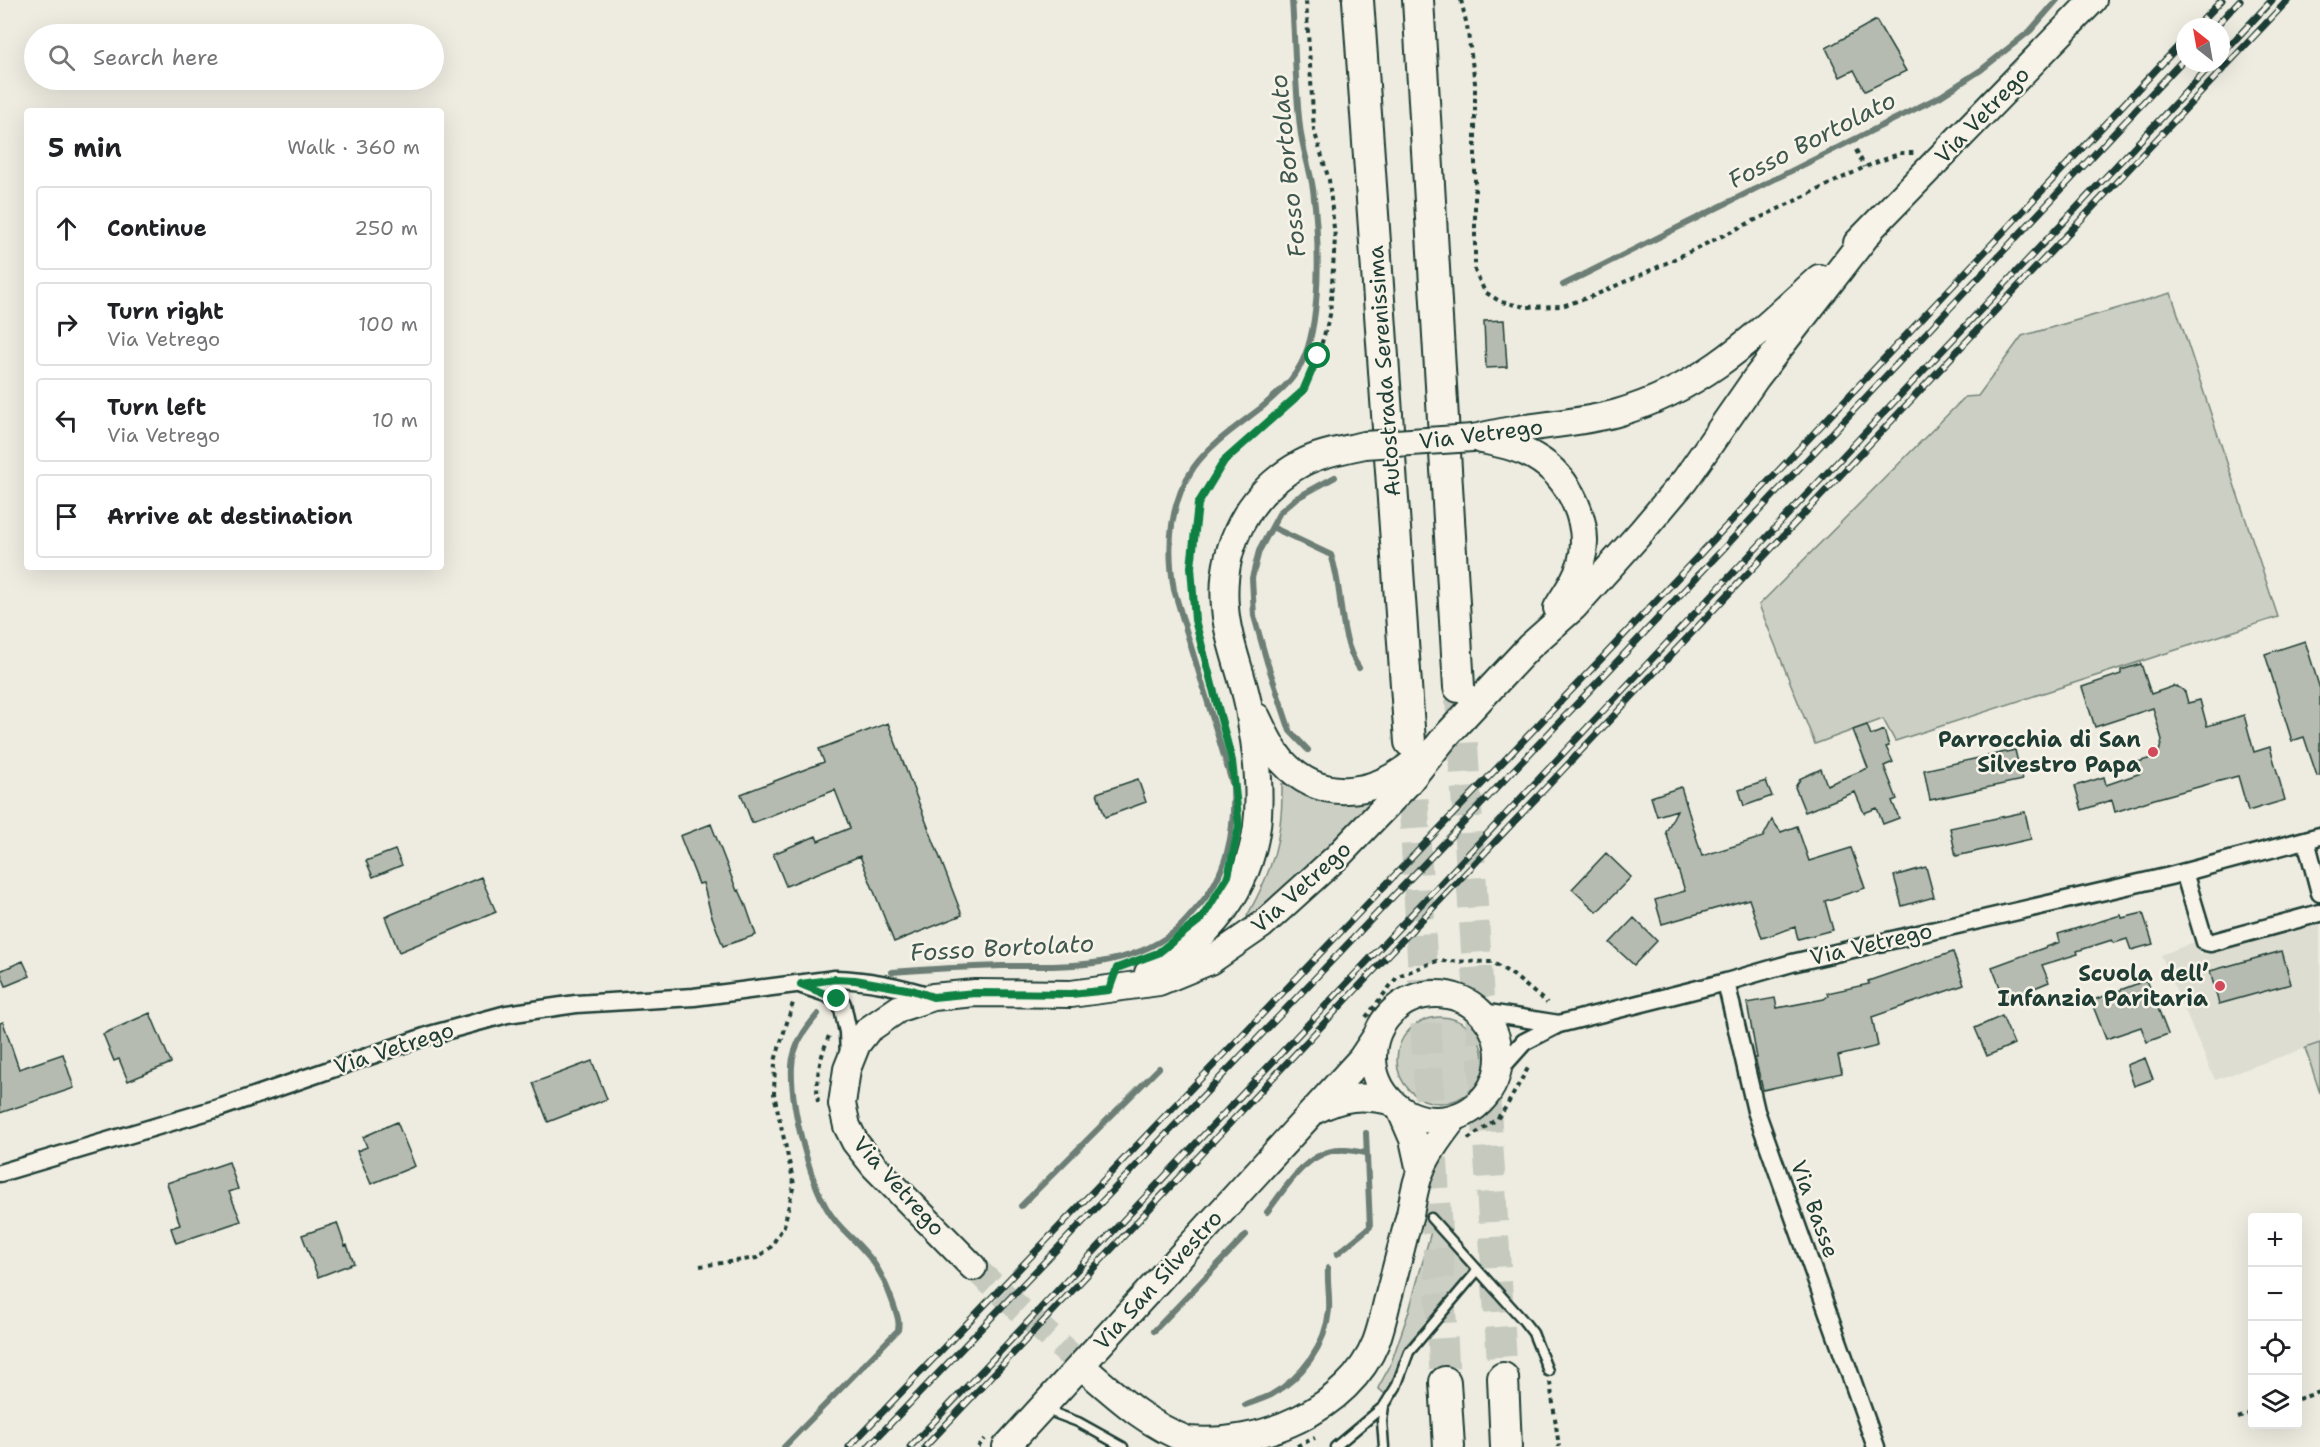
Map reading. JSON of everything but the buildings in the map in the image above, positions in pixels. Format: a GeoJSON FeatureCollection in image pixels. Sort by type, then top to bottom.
{"type":"FeatureCollection","features":[{"type":"Feature","properties":{"kind":"highway","name":"Autostrada Serenissima"},"geometry":{"type":"LineString","coordinates":[[1358,0],[1410,742]]}},
{"type":"Feature","properties":{"kind":"highway"},"geometry":{"type":"LineString","coordinates":[[1418,0],[1459,687]]}},
{"type":"Feature","properties":{"kind":"highway"},"geometry":{"type":"LineString","coordinates":[[1503,1378],[1506,1447]]}},
{"type":"Feature","properties":{"kind":"highway"},"geometry":{"type":"LineString","coordinates":[[1445,1382],[1449,1447]]}},
{"type":"Feature","properties":{"kind":"main road","name":"Via Vetrego"},"geometry":{"type":"LineString","coordinates":[[1109,990],[1160,968],[1189,947],[1214,923],[1235,894],[1246,872],[1258,828],[1260,792],[1247,698],[1225,609],[1224,577],[1230,547],[1241,522],[1260,497],[1302,463],[1321,455],[1364,446],[1473,438],[1517,429],[1588,420],[1636,407],[1673,393],[1696,381],[1741,349],[1870,231],[2093,0]]}},
{"type":"Feature","properties":{"kind":"main road","name":"Via Vetrego"},"geometry":{"type":"LineString","coordinates":[[973,1267],[874,1166],[855,1142],[847,1126],[842,1104],[849,1061],[857,1044],[868,1030],[884,1017],[915,1001],[933,997],[975,993],[1071,994],[1150,984],[1172,978],[1210,961],[1262,925],[1346,848],[1407,784],[1445,736],[1529,647],[1574,607],[1685,480],[1756,378],[1870,231]]}},
{"type":"Feature","properties":{"kind":"main road"},"geometry":{"type":"LineString","coordinates":[[1473,438],[1521,450],[1546,464],[1567,488],[1582,524],[1582,561],[1577,575],[1571,588],[1529,647]]}},
{"type":"Feature","properties":{"kind":"main road"},"geometry":{"type":"LineString","coordinates":[[1247,698],[1272,747],[1283,762],[1305,780],[1334,790],[1360,790],[1379,784],[1404,770],[1445,736]]}},
{"type":"Feature","properties":{"kind":"main road","name":"Via Vetrego"},"geometry":{"type":"LineString","coordinates":[[1420,1172],[1413,1139],[1395,1105],[1380,1087],[1374,1071],[1372,1054],[1375,1038],[1385,1018],[1401,1004],[1422,995],[1443,994],[1464,1000],[1482,1012]]}},
{"type":"Feature","properties":{"kind":"main road"},"geometry":{"type":"LineString","coordinates":[[1482,1012],[1494,1030],[1499,1050],[1498,1071]]}},
{"type":"Feature","properties":{"kind":"main road","name":"Via San Silvestro"},"geometry":{"type":"LineString","coordinates":[[1006,1447],[1361,1059],[1375,1038]]}},
{"type":"Feature","properties":{"kind":"main road","name":"Via Vetrego"},"geometry":{"type":"LineString","coordinates":[[1395,1105],[1418,1118],[1436,1120],[1455,1117],[1474,1107],[1489,1091],[1498,1071]]}},
{"type":"Feature","properties":{"kind":"main road","name":"Via San Silvestro"},"geometry":{"type":"LineString","coordinates":[[1311,1113],[1333,1101],[1352,1097],[1371,1097],[1395,1105]]}},
{"type":"Feature","properties":{"kind":"main road","name":"Via Vetrego"},"geometry":{"type":"LineString","coordinates":[[1091,1374],[1138,1415],[1163,1430],[1191,1441],[1239,1446],[1268,1440],[1296,1427],[1337,1399],[1353,1382],[1377,1341],[1420,1172],[1439,1137],[1455,1117]]}},
{"type":"Feature","properties":{"kind":"street","name":"Via Vetrego"},"geometry":{"type":"LineString","coordinates":[[1498,1071],[1524,1042],[1559,1024],[1726,982],[1791,963],[2184,872],[2313,838],[2320,893]]}},
{"type":"Feature","properties":{"kind":"street"},"geometry":{"type":"LineString","coordinates":[[2184,872],[2205,942],[2210,943],[2320,913]]}},
{"type":"Feature","properties":{"kind":"street","name":"Via Vetrego"},"geometry":{"type":"LineString","coordinates":[[0,1173],[222,1107],[430,1035],[507,1014],[576,1004],[694,997],[835,979],[855,980],[912,990],[933,997]]}},
{"type":"Feature","properties":{"kind":"street","name":"Via Basse"},"geometry":{"type":"LineString","coordinates":[[1726,982],[1756,1112],[1876,1447]]}},
{"type":"Feature","properties":{"kind":"street","name":"Via Vetrego"},"geometry":{"type":"LineString","coordinates":[[801,984],[829,994],[842,1004],[848,1032],[849,1061]]}},
{"type":"Feature","properties":{"kind":"street","name":"Via Vetrego"},"geometry":{"type":"LineString","coordinates":[[1482,1012],[1559,1024]]}},
{"type":"Feature","properties":{"kind":"lane"},"geometry":{"type":"LineString","coordinates":[[1431,1218],[1533,1333],[1548,1371]]}},
{"type":"Feature","properties":{"kind":"lane"},"geometry":{"type":"LineString","coordinates":[[1335,1447],[1384,1406],[1412,1347],[1478,1270]]}},
{"type":"Feature","properties":{"kind":"lane"},"geometry":{"type":"LineString","coordinates":[[1044,1405],[1054,1413],[1078,1422],[1123,1447]]}},
{"type":"Feature","properties":{"kind":"lane"},"geometry":{"type":"LineString","coordinates":[[1384,1406],[1382,1421],[1384,1447]]}},
{"type":"Feature","properties":{"kind":"path"},"geometry":{"type":"LineString","coordinates":[[1232,761],[1195,620],[1191,567],[1198,504],[1224,461],[1303,391],[1318,356],[1330,315],[1335,238],[1329,180],[1314,130],[1305,0]]}},
{"type":"Feature","properties":{"kind":"path"},"geometry":{"type":"LineString","coordinates":[[1461,0],[1475,83],[1475,271],[1485,292],[1501,302],[1526,307],[1563,306],[1593,297],[1865,167],[1901,153],[1919,153],[1934,165]]}},
{"type":"Feature","properties":{"kind":"path"},"geometry":{"type":"LineString","coordinates":[[1856,150],[1865,167]]}},
{"type":"Feature","properties":{"kind":"path"},"geometry":{"type":"LineString","coordinates":[[700,1266],[757,1258],[770,1248],[783,1226],[794,1184],[774,1094],[775,1061],[790,1016]]}},
{"type":"Feature","properties":{"kind":"path"},"geometry":{"type":"LineString","coordinates":[[1466,1140],[1497,1119],[1531,1064]]}},
{"type":"Feature","properties":{"kind":"path"},"geometry":{"type":"LineString","coordinates":[[1548,1371],[1559,1447]]}},
{"type":"Feature","properties":{"kind":"path"},"geometry":{"type":"LineString","coordinates":[[2302,1398],[2320,1392]]}},
{"type":"Feature","properties":{"kind":"path"},"geometry":{"type":"LineString","coordinates":[[2238,1418],[2248,1415]]}},
{"type":"Feature","properties":{"kind":"shaded area"},"geometry":{"type":"Polygon","coordinates":[[[2171,293],[2278,617],[1895,741],[1883,719],[1815,744],[1759,605],[1965,397],[1978,396],[2022,336],[2171,293]]]}},
{"type":"Feature","properties":{"kind":"shaded area"},"geometry":{"type":"Polygon","coordinates":[[[1289,783],[1380,796],[1335,842],[1252,918],[1247,916],[1264,883],[1275,853],[1281,821],[1282,784],[1289,783]]]}},
{"type":"Feature","properties":{"kind":"shaded area"},"geometry":{"type":"Polygon","coordinates":[[[2320,919],[2320,1043],[2215,1080],[2161,955],[2197,941],[2200,955],[2320,919]]]}},
{"type":"Feature","properties":{"kind":"shaded area"},"geometry":{"type":"Polygon","coordinates":[[[1440,1017],[1457,1020],[1471,1029],[1480,1043],[1483,1060],[1480,1077],[1471,1091],[1457,1100],[1440,1103],[1423,1100],[1409,1091],[1400,1077],[1397,1060],[1400,1043],[1409,1029],[1423,1020],[1440,1017]]]}},
{"type":"Feature","properties":{"kind":"shaded area"},"geometry":{"type":"Polygon","coordinates":[[[2320,1043],[2320,1093],[2305,1048],[2320,1043]]]}},
{"type":"Feature","properties":{"kind":"shaded area"},"geometry":{"type":"Polygon","coordinates":[[[1432,1228],[1470,1267],[1467,1276],[1405,1347],[1385,1394],[1378,1388],[1390,1366],[1409,1311],[1432,1228]]]}},
{"type":"Feature","properties":{"kind":"waterway","name":"Fosso Bortolato"},"geometry":{"type":"LineString","coordinates":[[892,972],[1069,965],[1091,963],[1135,953],[1155,944],[1180,927],[1216,882],[1231,836],[1233,786],[1174,590],[1171,559],[1172,527],[1179,496],[1194,467],[1217,442],[1262,407],[1290,381],[1304,357],[1312,330],[1317,290],[1317,227],[1313,189],[1300,127],[1292,0]]}},
{"type":"Feature","properties":{"kind":"waterway","name":"Fosso Bortolato"},"geometry":{"type":"LineString","coordinates":[[1563,285],[1941,96],[1981,70],[2030,31],[2057,0]]}},
{"type":"Feature","properties":{"kind":"waterway"},"geometry":{"type":"LineString","coordinates":[[1308,750],[1290,731],[1267,662],[1254,616],[1252,578],[1259,551],[1280,512],[1295,499],[1335,477]]}},
{"type":"Feature","properties":{"kind":"waterway"},"geometry":{"type":"LineString","coordinates":[[1272,527],[1331,555],[1347,641],[1359,668]]}},
{"type":"Feature","properties":{"kind":"waterway","name":"Fosso Bortolato"},"geometry":{"type":"LineString","coordinates":[[784,1447],[898,1330],[897,1316],[882,1276],[870,1258],[825,1205],[803,1146],[794,1102],[792,1066],[800,1038],[818,1014]]}},
{"type":"Feature","properties":{"kind":"waterway"},"geometry":{"type":"LineString","coordinates":[[1021,1206],[1159,1068]]}},
{"type":"Feature","properties":{"kind":"waterway"},"geometry":{"type":"LineString","coordinates":[[1337,1254],[1370,1227],[1366,1133]]}},
{"type":"Feature","properties":{"kind":"waterway"},"geometry":{"type":"LineString","coordinates":[[1267,1212],[1297,1173],[1316,1157],[1339,1150],[1367,1153]]}},
{"type":"Feature","properties":{"kind":"waterway"},"geometry":{"type":"LineString","coordinates":[[1154,1331],[1246,1235]]}},
{"type":"Feature","properties":{"kind":"waterway"},"geometry":{"type":"LineString","coordinates":[[1245,1405],[1282,1388],[1302,1370],[1318,1348],[1329,1310],[1328,1268]]}},
{"type":"Feature","properties":{"kind":"tunnel"},"geometry":{"type":"LineString","coordinates":[[1460,698],[1503,1378]]}},
{"type":"Feature","properties":{"kind":"tunnel"},"geometry":{"type":"LineString","coordinates":[[1411,754],[1445,1382]]}},
{"type":"Feature","properties":{"kind":"tunnel"},"geometry":{"type":"LineString","coordinates":[[973,1267],[1091,1374]]}},
{"type":"Feature","properties":{"kind":"railway"},"geometry":{"type":"LineString","coordinates":[[2205,18],[2222,0]]}},
{"type":"Feature","properties":{"kind":"railway"},"geometry":{"type":"LineString","coordinates":[[2223,18],[2240,0]]}},
{"type":"Feature","properties":{"kind":"railway"},"geometry":{"type":"LineString","coordinates":[[2230,45],[2272,0]]}},
{"type":"Feature","properties":{"kind":"railway"},"geometry":{"type":"LineString","coordinates":[[925,1447],[2288,0]]}},
{"type":"Feature","properties":{"kind":"railway"},"geometry":{"type":"LineString","coordinates":[[849,1447],[1604,656],[2176,49]]}},
{"type":"Feature","properties":{"kind":"railway"},"geometry":{"type":"LineString","coordinates":[[868,1447],[1613,666],[2176,68]]}},
{"type":"Feature","properties":{"kind":"railway"},"geometry":{"type":"LineString","coordinates":[[910,1447],[2205,72]]}},
{"type":"Feature","properties":{"kind":"place","name":"Parrocchia di San Silvestro Papa"},"geometry":{"type":"Point","coordinates":[2153,752]}},
{"type":"Feature","properties":{"kind":"place","name":"Scuola dell’ Infanzia Paritaria"},"geometry":{"type":"Point","coordinates":[2220,986]}},
{"type":"Feature","properties":{"kind":"route"},"geometry":{"type":"LineString","coordinates":[[837,999],[801,984],[835,979],[855,980],[912,990],[933,997],[975,993],[1071,994],[1109,990],[1117,968],[1158,953],[1202,918],[1228,876],[1239,826],[1232,761],[1195,620],[1191,567],[1198,504],[1224,461],[1254,432],[1303,391],[1318,356]]}}]}
